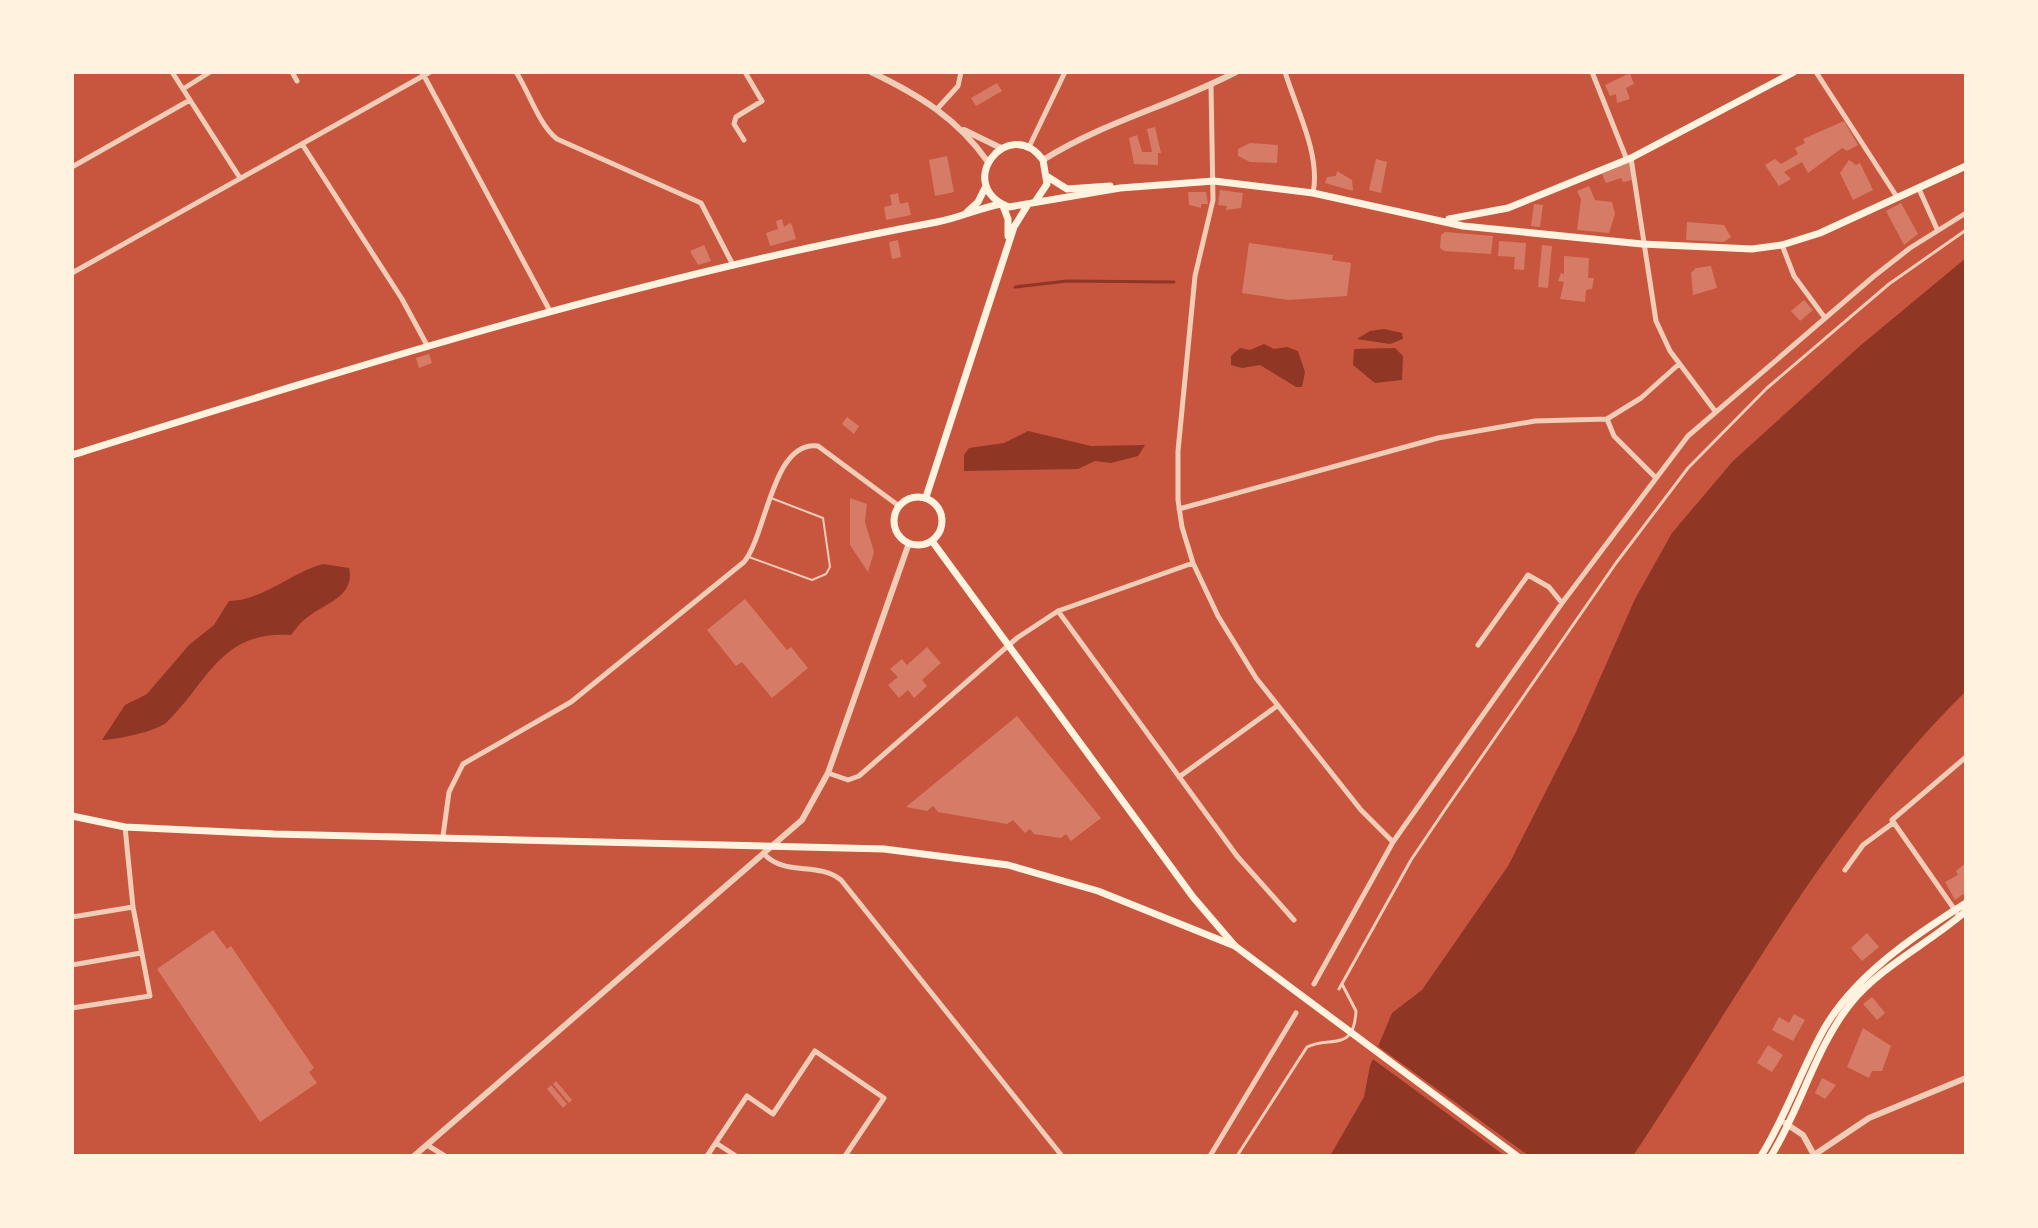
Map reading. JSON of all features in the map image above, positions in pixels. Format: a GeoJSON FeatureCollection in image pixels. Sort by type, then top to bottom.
{"type":"FeatureCollection","features":[{"type":"Feature","properties":{"kind":"main road"},"geometry":{"type":"LineString","coordinates":[[1447,220],[1508,208],[1629,159],[1794,72]]}},
{"type":"Feature","properties":{"kind":"main road"},"geometry":{"type":"LineString","coordinates":[[926,497],[1018,219],[1044,191],[1048,177],[1043,160],[1029,147],[1001,148],[988,162],[986,186],[977,204],[958,217]]}},
{"type":"Feature","properties":{"kind":"main road"},"geometry":{"type":"LineString","coordinates":[[1048,177],[1067,189],[1214,181],[1313,193],[1447,220],[1463,226],[1642,244],[1742,249],[1782,245],[1820,233],[1966,166]]}},
{"type":"Feature","properties":{"kind":"main road"},"geometry":{"type":"LineString","coordinates":[[986,186],[1002,205],[1009,225],[1004,258]]}},
{"type":"Feature","properties":{"kind":"main road"},"geometry":{"type":"LineString","coordinates":[[72,455],[550,311],[1002,205],[1031,204],[1120,188]]}},
{"type":"Feature","properties":{"kind":"main road"},"geometry":{"type":"LineString","coordinates":[[914,497],[926,497],[934,502],[942,517],[942,526],[932,541],[909,543],[897,531],[895,514],[899,506],[914,497]]}},
{"type":"Feature","properties":{"kind":"main road"},"geometry":{"type":"LineString","coordinates":[[932,541],[1193,897],[1235,946],[1517,1156]]}},
{"type":"Feature","properties":{"kind":"main road"},"geometry":{"type":"LineString","coordinates":[[72,816],[125,827],[915,851],[1008,865],[1098,891],[1235,946]]}},
{"type":"Feature","properties":{"kind":"main road"},"geometry":{"type":"LineString","coordinates":[[1771,1156],[1830,1036],[1850,1005],[1871,983],[1960,912],[1966,903]]}},
{"type":"Feature","properties":{"kind":"main road"},"geometry":{"type":"LineString","coordinates":[[1761,1156],[1785,1123]]}},
{"type":"Feature","properties":{"kind":"street"},"geometry":{"type":"LineString","coordinates":[[172,72],[240,178]]}},
{"type":"Feature","properties":{"kind":"street"},"geometry":{"type":"LineString","coordinates":[[183,89],[210,72]]}},
{"type":"Feature","properties":{"kind":"street"},"geometry":{"type":"LineString","coordinates":[[292,72],[297,81]]}},
{"type":"Feature","properties":{"kind":"street"},"geometry":{"type":"LineString","coordinates":[[72,273],[430,72]]}},
{"type":"Feature","properties":{"kind":"street"},"geometry":{"type":"LineString","coordinates":[[516,72],[533,97],[543,122],[557,139],[705,206],[734,266]]}},
{"type":"Feature","properties":{"kind":"street"},"geometry":{"type":"LineString","coordinates":[[744,140],[734,124],[736,117],[762,101],[745,72]]}},
{"type":"Feature","properties":{"kind":"street"},"geometry":{"type":"LineString","coordinates":[[871,72],[938,108],[964,130],[988,162]]}},
{"type":"Feature","properties":{"kind":"street"},"geometry":{"type":"LineString","coordinates":[[938,108],[958,86],[961,72]]}},
{"type":"Feature","properties":{"kind":"street"},"geometry":{"type":"LineString","coordinates":[[1029,147],[1065,72]]}},
{"type":"Feature","properties":{"kind":"street"},"geometry":{"type":"LineString","coordinates":[[1043,160],[1075,141],[1211,85],[1235,72]]}},
{"type":"Feature","properties":{"kind":"street"},"geometry":{"type":"LineString","coordinates":[[1285,72],[1306,136],[1315,177],[1313,193]]}},
{"type":"Feature","properties":{"kind":"street"},"geometry":{"type":"LineString","coordinates":[[1592,72],[1629,159],[1656,321],[1679,364],[1715,411]]}},
{"type":"Feature","properties":{"kind":"street"},"geometry":{"type":"LineString","coordinates":[[1816,72],[1898,198]]}},
{"type":"Feature","properties":{"kind":"street"},"geometry":{"type":"LineString","coordinates":[[422,74],[550,311]]}},
{"type":"Feature","properties":{"kind":"street"},"geometry":{"type":"LineString","coordinates":[[1211,85],[1212,209],[1195,276],[1178,451],[1179,509],[1193,563],[1231,640],[1277,706],[1361,810],[1393,842]]}},
{"type":"Feature","properties":{"kind":"street"},"geometry":{"type":"LineString","coordinates":[[72,167],[190,100]]}},
{"type":"Feature","properties":{"kind":"street"},"geometry":{"type":"LineString","coordinates":[[964,130],[1001,148]]}},
{"type":"Feature","properties":{"kind":"street"},"geometry":{"type":"LineString","coordinates":[[302,144],[402,299],[428,348]]}},
{"type":"Feature","properties":{"kind":"street"},"geometry":{"type":"LineString","coordinates":[[1919,189],[1937,229]]}},
{"type":"Feature","properties":{"kind":"street"},"geometry":{"type":"LineString","coordinates":[[1314,984],[1393,842],[1562,603],[1655,477],[1695,429],[1825,318],[1937,229],[1966,213]]}},
{"type":"Feature","properties":{"kind":"street"},"geometry":{"type":"LineString","coordinates":[[1237,1156],[1307,1047],[1338,1043],[1351,1031],[1356,1011],[1341,987],[1436,823],[1680,477],[1767,388],[1889,284],[1966,230]]}},
{"type":"Feature","properties":{"kind":"street"},"geometry":{"type":"LineString","coordinates":[[1782,245],[1794,276],[1825,318]]}},
{"type":"Feature","properties":{"kind":"street"},"geometry":{"type":"LineString","coordinates":[[1179,509],[1447,436],[1535,421],[1607,419],[1641,398],[1679,364]]}},
{"type":"Feature","properties":{"kind":"street"},"geometry":{"type":"LineString","coordinates":[[1607,419],[1614,436],[1655,477]]}},
{"type":"Feature","properties":{"kind":"street"},"geometry":{"type":"LineString","coordinates":[[443,836],[449,792],[463,764],[571,702],[748,556],[790,457],[806,446],[815,445],[831,453],[899,506]]}},
{"type":"Feature","properties":{"kind":"street"},"geometry":{"type":"LineString","coordinates":[[414,1156],[802,820],[828,773],[909,543]]}},
{"type":"Feature","properties":{"kind":"street"},"geometry":{"type":"LineString","coordinates":[[828,773],[845,780],[859,776],[1007,647],[1058,611],[1193,563]]}},
{"type":"Feature","properties":{"kind":"street"},"geometry":{"type":"LineString","coordinates":[[1478,645],[1528,575],[1549,587],[1562,603]]}},
{"type":"Feature","properties":{"kind":"street"},"geometry":{"type":"LineString","coordinates":[[1058,611],[1237,856],[1294,920]]}},
{"type":"Feature","properties":{"kind":"street"},"geometry":{"type":"LineString","coordinates":[[1179,777],[1277,706]]}},
{"type":"Feature","properties":{"kind":"street"},"geometry":{"type":"LineString","coordinates":[[1960,912],[1893,823],[1894,816],[1966,757]]}},
{"type":"Feature","properties":{"kind":"street"},"geometry":{"type":"LineString","coordinates":[[1845,870],[1863,845],[1893,823]]}},
{"type":"Feature","properties":{"kind":"street"},"geometry":{"type":"LineString","coordinates":[[72,1008],[150,996],[133,907],[125,827]]}},
{"type":"Feature","properties":{"kind":"street"},"geometry":{"type":"LineString","coordinates":[[764,854],[780,867],[830,873],[841,880],[1062,1156]]}},
{"type":"Feature","properties":{"kind":"street"},"geometry":{"type":"LineString","coordinates":[[72,917],[133,907]]}},
{"type":"Feature","properties":{"kind":"street"},"geometry":{"type":"LineString","coordinates":[[72,965],[141,953]]}},
{"type":"Feature","properties":{"kind":"street"},"geometry":{"type":"LineString","coordinates":[[1210,1156],[1296,1013]]}},
{"type":"Feature","properties":{"kind":"street"},"geometry":{"type":"LineString","coordinates":[[707,1156],[747,1096],[773,1114],[815,1051],[884,1098],[845,1156]]}},
{"type":"Feature","properties":{"kind":"street"},"geometry":{"type":"LineString","coordinates":[[1785,1123],[1802,1133],[1814,1156],[1869,1118],[1966,1078]]}},
{"type":"Feature","properties":{"kind":"street"},"geometry":{"type":"LineString","coordinates":[[716,1143],[736,1156]]}},
{"type":"Feature","properties":{"kind":"street"},"geometry":{"type":"LineString","coordinates":[[427,1145],[445,1156]]}},
{"type":"Feature","properties":{"kind":"lane"},"geometry":{"type":"LineString","coordinates":[[748,556],[812,580],[826,574],[830,567],[823,518],[771,498]]}},
{"type":"Feature","properties":{"kind":"shaded area"},"geometry":{"type":"Polygon","coordinates":[[[1966,258],[1966,691],[1871,798],[1828,856],[1633,1156],[1330,1156],[1364,1097],[1370,1066],[1392,1013],[1422,990],[1508,866],[1577,730],[1635,599],[1672,533],[1733,461],[1861,345],[1966,258]]]}},
{"type":"Feature","properties":{"kind":"shaded area"},"geometry":{"type":"Polygon","coordinates":[[[1384,329],[1402,333],[1403,339],[1390,344],[1357,339],[1370,331],[1384,329]]]}},
{"type":"Feature","properties":{"kind":"shaded area"},"geometry":{"type":"Polygon","coordinates":[[[1264,344],[1274,349],[1287,347],[1298,351],[1305,372],[1302,387],[1296,387],[1260,365],[1242,368],[1231,365],[1231,356],[1240,348],[1250,350],[1264,344]]]}},
{"type":"Feature","properties":{"kind":"shaded area"},"geometry":{"type":"Polygon","coordinates":[[[1395,348],[1403,356],[1402,380],[1375,383],[1353,365],[1354,349],[1395,348]]]}},
{"type":"Feature","properties":{"kind":"shaded area"},"geometry":{"type":"Polygon","coordinates":[[[1028,431],[1091,446],[1145,445],[1138,456],[1111,463],[1095,461],[1078,469],[964,471],[964,455],[969,448],[1004,443],[1028,431]]]}},
{"type":"Feature","properties":{"kind":"shaded area"},"geometry":{"type":"Polygon","coordinates":[[[323,564],[349,568],[347,587],[336,599],[304,620],[291,635],[267,636],[248,641],[232,650],[167,722],[155,729],[102,740],[125,705],[147,694],[189,645],[214,625],[229,601],[253,596],[323,564]]]}},
{"type":"Feature","properties":{"kind":"pier"},"geometry":{"type":"Polygon","coordinates":[[[1375,1044],[1529,1156],[1505,1156],[1370,1057],[1375,1044]]]}},
{"type":"Feature","properties":{"kind":"building"},"geometry":{"type":"Polygon","coordinates":[[[1630,73],[1634,84],[1626,88],[1630,99],[1617,103],[1616,94],[1610,96],[1605,85],[1630,73]]]}},
{"type":"Feature","properties":{"kind":"building"},"geometry":{"type":"Polygon","coordinates":[[[997,83],[1002,91],[976,106],[971,98],[997,83]]]}},
{"type":"Feature","properties":{"kind":"building"},"geometry":{"type":"Polygon","coordinates":[[[1844,121],[1858,145],[1847,151],[1842,148],[1808,173],[1802,162],[1784,172],[1791,179],[1779,186],[1765,165],[1775,159],[1781,164],[1798,154],[1795,148],[1805,143],[1803,139],[1844,121]]]}},
{"type":"Feature","properties":{"kind":"building"},"geometry":{"type":"Polygon","coordinates":[[[1155,127],[1161,153],[1158,153],[1158,165],[1134,164],[1129,138],[1137,135],[1142,152],[1152,152],[1147,129],[1155,127]]]}},
{"type":"Feature","properties":{"kind":"building"},"geometry":{"type":"Polygon","coordinates":[[[1250,143],[1278,145],[1277,163],[1250,162],[1238,156],[1238,149],[1250,143]]]}},
{"type":"Feature","properties":{"kind":"building"},"geometry":{"type":"Polygon","coordinates":[[[947,156],[954,192],[935,196],[929,160],[947,156]]]}},
{"type":"Feature","properties":{"kind":"building"},"geometry":{"type":"Polygon","coordinates":[[[1376,159],[1387,162],[1381,193],[1369,190],[1376,159]]]}},
{"type":"Feature","properties":{"kind":"building"},"geometry":{"type":"Polygon","coordinates":[[[1849,160],[1856,165],[1860,163],[1873,190],[1853,200],[1840,173],[1849,160]]]}},
{"type":"Feature","properties":{"kind":"building"},"geometry":{"type":"Polygon","coordinates":[[[1630,162],[1632,180],[1623,182],[1621,178],[1606,183],[1602,174],[1630,162]]]}},
{"type":"Feature","properties":{"kind":"building"},"geometry":{"type":"Polygon","coordinates":[[[1337,171],[1352,180],[1353,191],[1325,183],[1327,177],[1336,176],[1337,171]]]}},
{"type":"Feature","properties":{"kind":"building"},"geometry":{"type":"Polygon","coordinates":[[[1589,186],[1595,200],[1612,202],[1615,214],[1609,233],[1577,230],[1581,199],[1577,191],[1589,186]]]}},
{"type":"Feature","properties":{"kind":"building"},"geometry":{"type":"Polygon","coordinates":[[[1220,190],[1243,193],[1241,208],[1226,210],[1227,206],[1218,205],[1220,190]]]}},
{"type":"Feature","properties":{"kind":"building"},"geometry":{"type":"Polygon","coordinates":[[[1188,192],[1206,192],[1208,204],[1201,204],[1201,208],[1189,205],[1188,192]]]}},
{"type":"Feature","properties":{"kind":"building"},"geometry":{"type":"Polygon","coordinates":[[[898,193],[900,204],[908,202],[911,215],[886,220],[884,207],[892,205],[890,195],[898,193]]]}},
{"type":"Feature","properties":{"kind":"building"},"geometry":{"type":"Polygon","coordinates":[[[1901,203],[1918,234],[1904,245],[1886,211],[1901,203]]]}},
{"type":"Feature","properties":{"kind":"building"},"geometry":{"type":"Polygon","coordinates":[[[1534,204],[1543,205],[1540,227],[1531,226],[1534,204]]]}},
{"type":"Feature","properties":{"kind":"building"},"geometry":{"type":"Polygon","coordinates":[[[782,219],[784,227],[790,223],[792,225],[796,239],[770,246],[766,233],[778,229],[776,221],[782,219]]]}},
{"type":"Feature","properties":{"kind":"building"},"geometry":{"type":"Polygon","coordinates":[[[1687,222],[1724,225],[1731,237],[1724,242],[1686,240],[1687,222]]]}},
{"type":"Feature","properties":{"kind":"building"},"geometry":{"type":"Polygon","coordinates":[[[1445,232],[1493,236],[1491,254],[1444,251],[1440,248],[1441,235],[1445,232]]]}},
{"type":"Feature","properties":{"kind":"building"},"geometry":{"type":"Polygon","coordinates":[[[898,240],[901,257],[892,259],[889,242],[898,240]]]}},
{"type":"Feature","properties":{"kind":"building"},"geometry":{"type":"Polygon","coordinates":[[[1499,241],[1526,243],[1524,270],[1514,269],[1515,257],[1498,256],[1499,241]]]}},
{"type":"Feature","properties":{"kind":"building"},"geometry":{"type":"Polygon","coordinates":[[[1249,243],[1333,255],[1332,260],[1351,263],[1347,296],[1288,300],[1242,293],[1249,243]]]}},
{"type":"Feature","properties":{"kind":"building"},"geometry":{"type":"Polygon","coordinates":[[[704,245],[711,261],[698,265],[690,251],[704,245]]]}},
{"type":"Feature","properties":{"kind":"building"},"geometry":{"type":"Polygon","coordinates":[[[1542,245],[1552,246],[1548,288],[1538,287],[1542,245]]]}},
{"type":"Feature","properties":{"kind":"building"},"geometry":{"type":"Polygon","coordinates":[[[1564,256],[1589,258],[1588,278],[1594,278],[1592,289],[1586,290],[1585,302],[1560,299],[1564,282],[1558,281],[1561,273],[1564,274],[1564,256]]]}},
{"type":"Feature","properties":{"kind":"building"},"geometry":{"type":"Polygon","coordinates":[[[1711,266],[1717,288],[1693,295],[1691,273],[1696,268],[1711,266]]]}},
{"type":"Feature","properties":{"kind":"building"},"geometry":{"type":"Polygon","coordinates":[[[1804,300],[1813,310],[1800,321],[1791,311],[1804,300]]]}},
{"type":"Feature","properties":{"kind":"building"},"geometry":{"type":"Polygon","coordinates":[[[429,354],[432,363],[419,368],[416,358],[429,354]]]}},
{"type":"Feature","properties":{"kind":"building"},"geometry":{"type":"Polygon","coordinates":[[[847,417],[859,426],[854,434],[842,424],[847,417]]]}},
{"type":"Feature","properties":{"kind":"building"},"geometry":{"type":"Polygon","coordinates":[[[850,498],[867,504],[865,522],[874,552],[868,572],[850,545],[850,498]]]}},
{"type":"Feature","properties":{"kind":"building"},"geometry":{"type":"Polygon","coordinates":[[[745,599],[787,650],[791,647],[808,668],[772,698],[742,662],[736,666],[707,630],[745,599]]]}},
{"type":"Feature","properties":{"kind":"building"},"geometry":{"type":"Polygon","coordinates":[[[927,647],[941,663],[922,680],[927,686],[914,698],[908,690],[899,698],[888,685],[898,677],[890,669],[902,659],[907,665],[927,647]]]}},
{"type":"Feature","properties":{"kind":"building"},"geometry":{"type":"Polygon","coordinates":[[[1017,716],[1101,818],[1071,841],[1066,834],[1061,838],[1034,834],[1030,829],[1025,833],[1013,820],[1007,824],[938,812],[933,806],[927,811],[906,807],[1017,716]]]}},
{"type":"Feature","properties":{"kind":"building"},"geometry":{"type":"Polygon","coordinates":[[[1966,863],[1966,892],[1955,900],[1945,882],[1958,875],[1956,871],[1966,863]]]}},
{"type":"Feature","properties":{"kind":"building"},"geometry":{"type":"Polygon","coordinates":[[[213,930],[227,949],[231,946],[314,1068],[309,1072],[317,1083],[260,1122],[157,969],[213,930]]]}},
{"type":"Feature","properties":{"kind":"building"},"geometry":{"type":"Polygon","coordinates":[[[1867,933],[1879,947],[1862,961],[1851,948],[1867,933]]]}},
{"type":"Feature","properties":{"kind":"building"},"geometry":{"type":"Polygon","coordinates":[[[1872,997],[1885,1013],[1877,1020],[1863,1004],[1872,997]]]}},
{"type":"Feature","properties":{"kind":"building"},"geometry":{"type":"Polygon","coordinates":[[[1794,1014],[1805,1020],[1793,1041],[1772,1030],[1779,1017],[1789,1023],[1794,1014]]]}},
{"type":"Feature","properties":{"kind":"building"},"geometry":{"type":"Polygon","coordinates":[[[1863,1028],[1891,1046],[1882,1071],[1872,1071],[1869,1078],[1847,1067],[1863,1028]]]}},
{"type":"Feature","properties":{"kind":"building"},"geometry":{"type":"Polygon","coordinates":[[[1768,1045],[1783,1055],[1772,1072],[1757,1063],[1768,1045]]]}},
{"type":"Feature","properties":{"kind":"building"},"geometry":{"type":"Polygon","coordinates":[[[1822,1078],[1836,1085],[1825,1099],[1815,1093],[1822,1078]]]}},
{"type":"Feature","properties":{"kind":"building"},"geometry":{"type":"Polygon","coordinates":[[[556,1081],[572,1100],[569,1103],[553,1084],[556,1081]]]}},
{"type":"Feature","properties":{"kind":"building"},"geometry":{"type":"Polygon","coordinates":[[[551,1085],[567,1104],[563,1108],[547,1089],[551,1085]]]}},
{"type":"Feature","properties":{"kind":"waterway"},"geometry":{"type":"LineString","coordinates":[[1015,287],[1067,281],[1174,282]]}}]}
